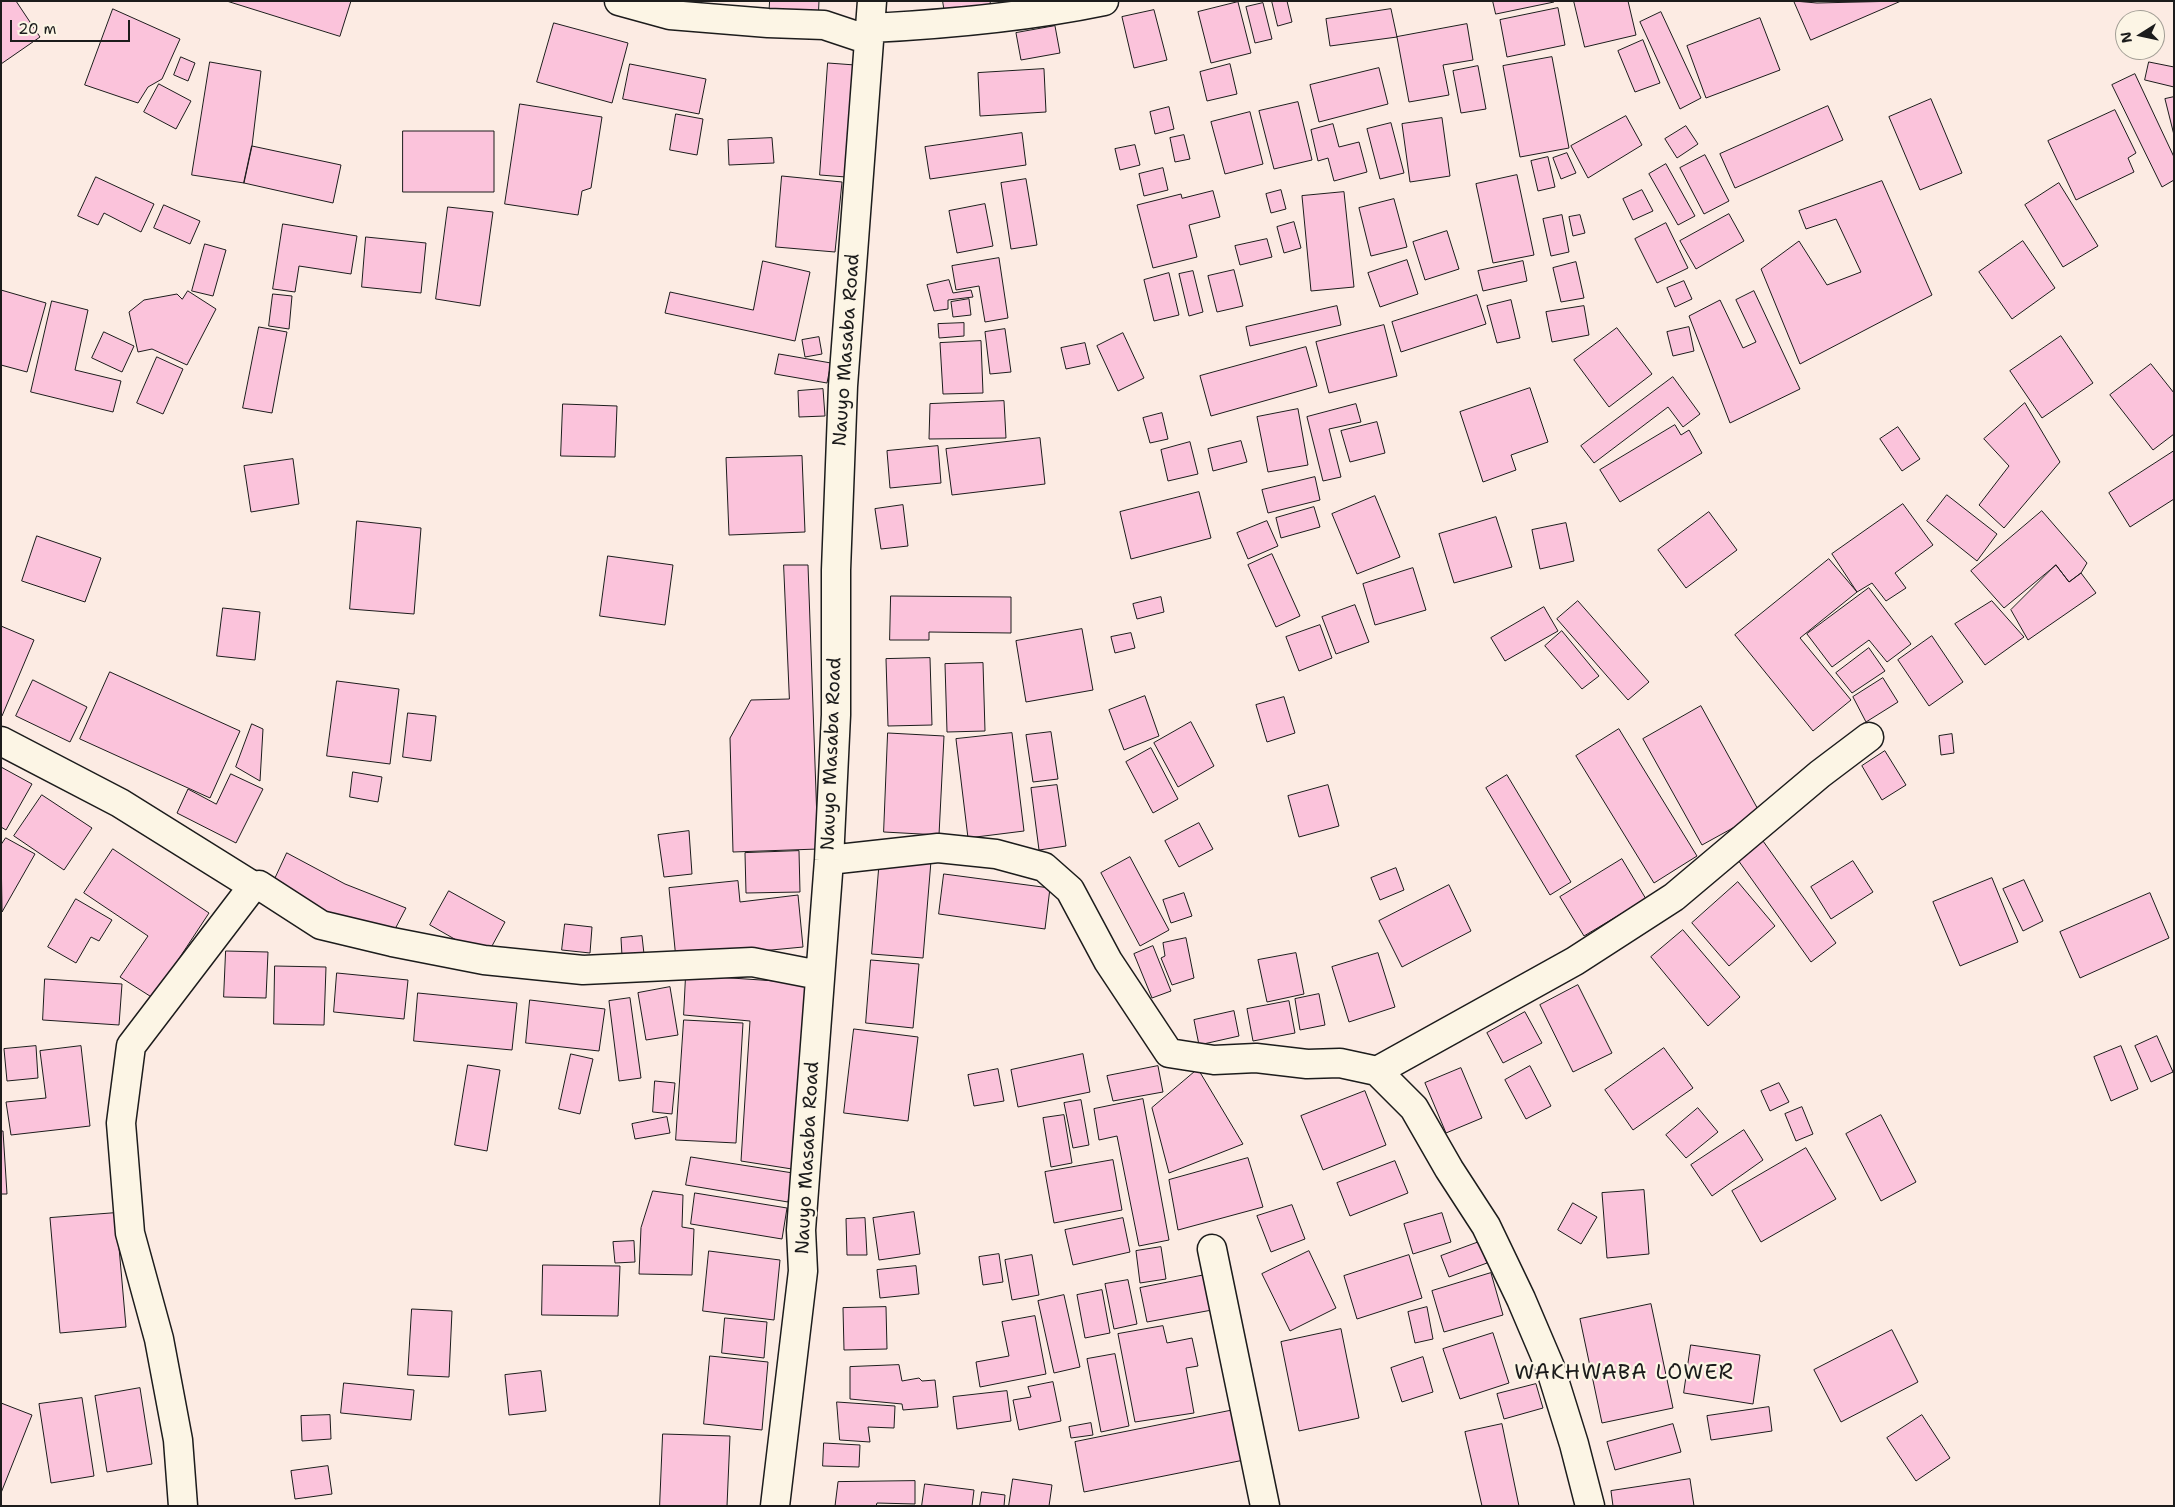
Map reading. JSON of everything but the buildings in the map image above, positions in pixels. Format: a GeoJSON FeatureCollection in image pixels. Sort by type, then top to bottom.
{"type":"FeatureCollection","features":[{"type":"Feature","properties":{"kind":"street"},"geometry":{"type":"LineString","coordinates":[[619,1],[670,15],[768,23],[824,24],[968,22],[1051,12],[1104,1]]}},
{"type":"Feature","properties":{"kind":"street","name":"Nauyo Masaba Road"},"geometry":{"type":"LineString","coordinates":[[775,1506],[803,1271],[801,1230],[829,860],[836,715],[836,570],[843,386],[871,23]]}},
{"type":"Feature","properties":{"kind":"street"},"geometry":{"type":"LineString","coordinates":[[1377,1071],[1575,961],[1674,896],[1820,774],[1869,737]]}},
{"type":"Feature","properties":{"kind":"street"},"geometry":{"type":"LineString","coordinates":[[1,741],[120,803],[253,886],[259,885],[321,925],[392,942],[484,960],[583,970],[752,962],[819,975]]}},
{"type":"Feature","properties":{"kind":"street"},"geometry":{"type":"LineString","coordinates":[[829,860],[938,848],[996,854],[1044,867],[1070,890],[1108,961],[1169,1053],[1214,1060],[1256,1058],[1307,1064],[1340,1063],[1377,1071],[1414,1108],[1449,1169],[1486,1226],[1521,1299],[1550,1367],[1574,1444],[1590,1506]]}},
{"type":"Feature","properties":{"kind":"street"},"geometry":{"type":"LineString","coordinates":[[183,1506],[177,1430],[159,1339],[130,1232],[121,1123],[131,1046],[253,886]]}},
{"type":"Feature","properties":{"kind":"street"},"geometry":{"type":"LineString","coordinates":[[1212,1249],[1265,1506]]}},
{"type":"Feature","properties":{"kind":"district","name":"WAKHWABA LOWER"},"geometry":{"type":"Point","coordinates":[1624,1374]}}]}
